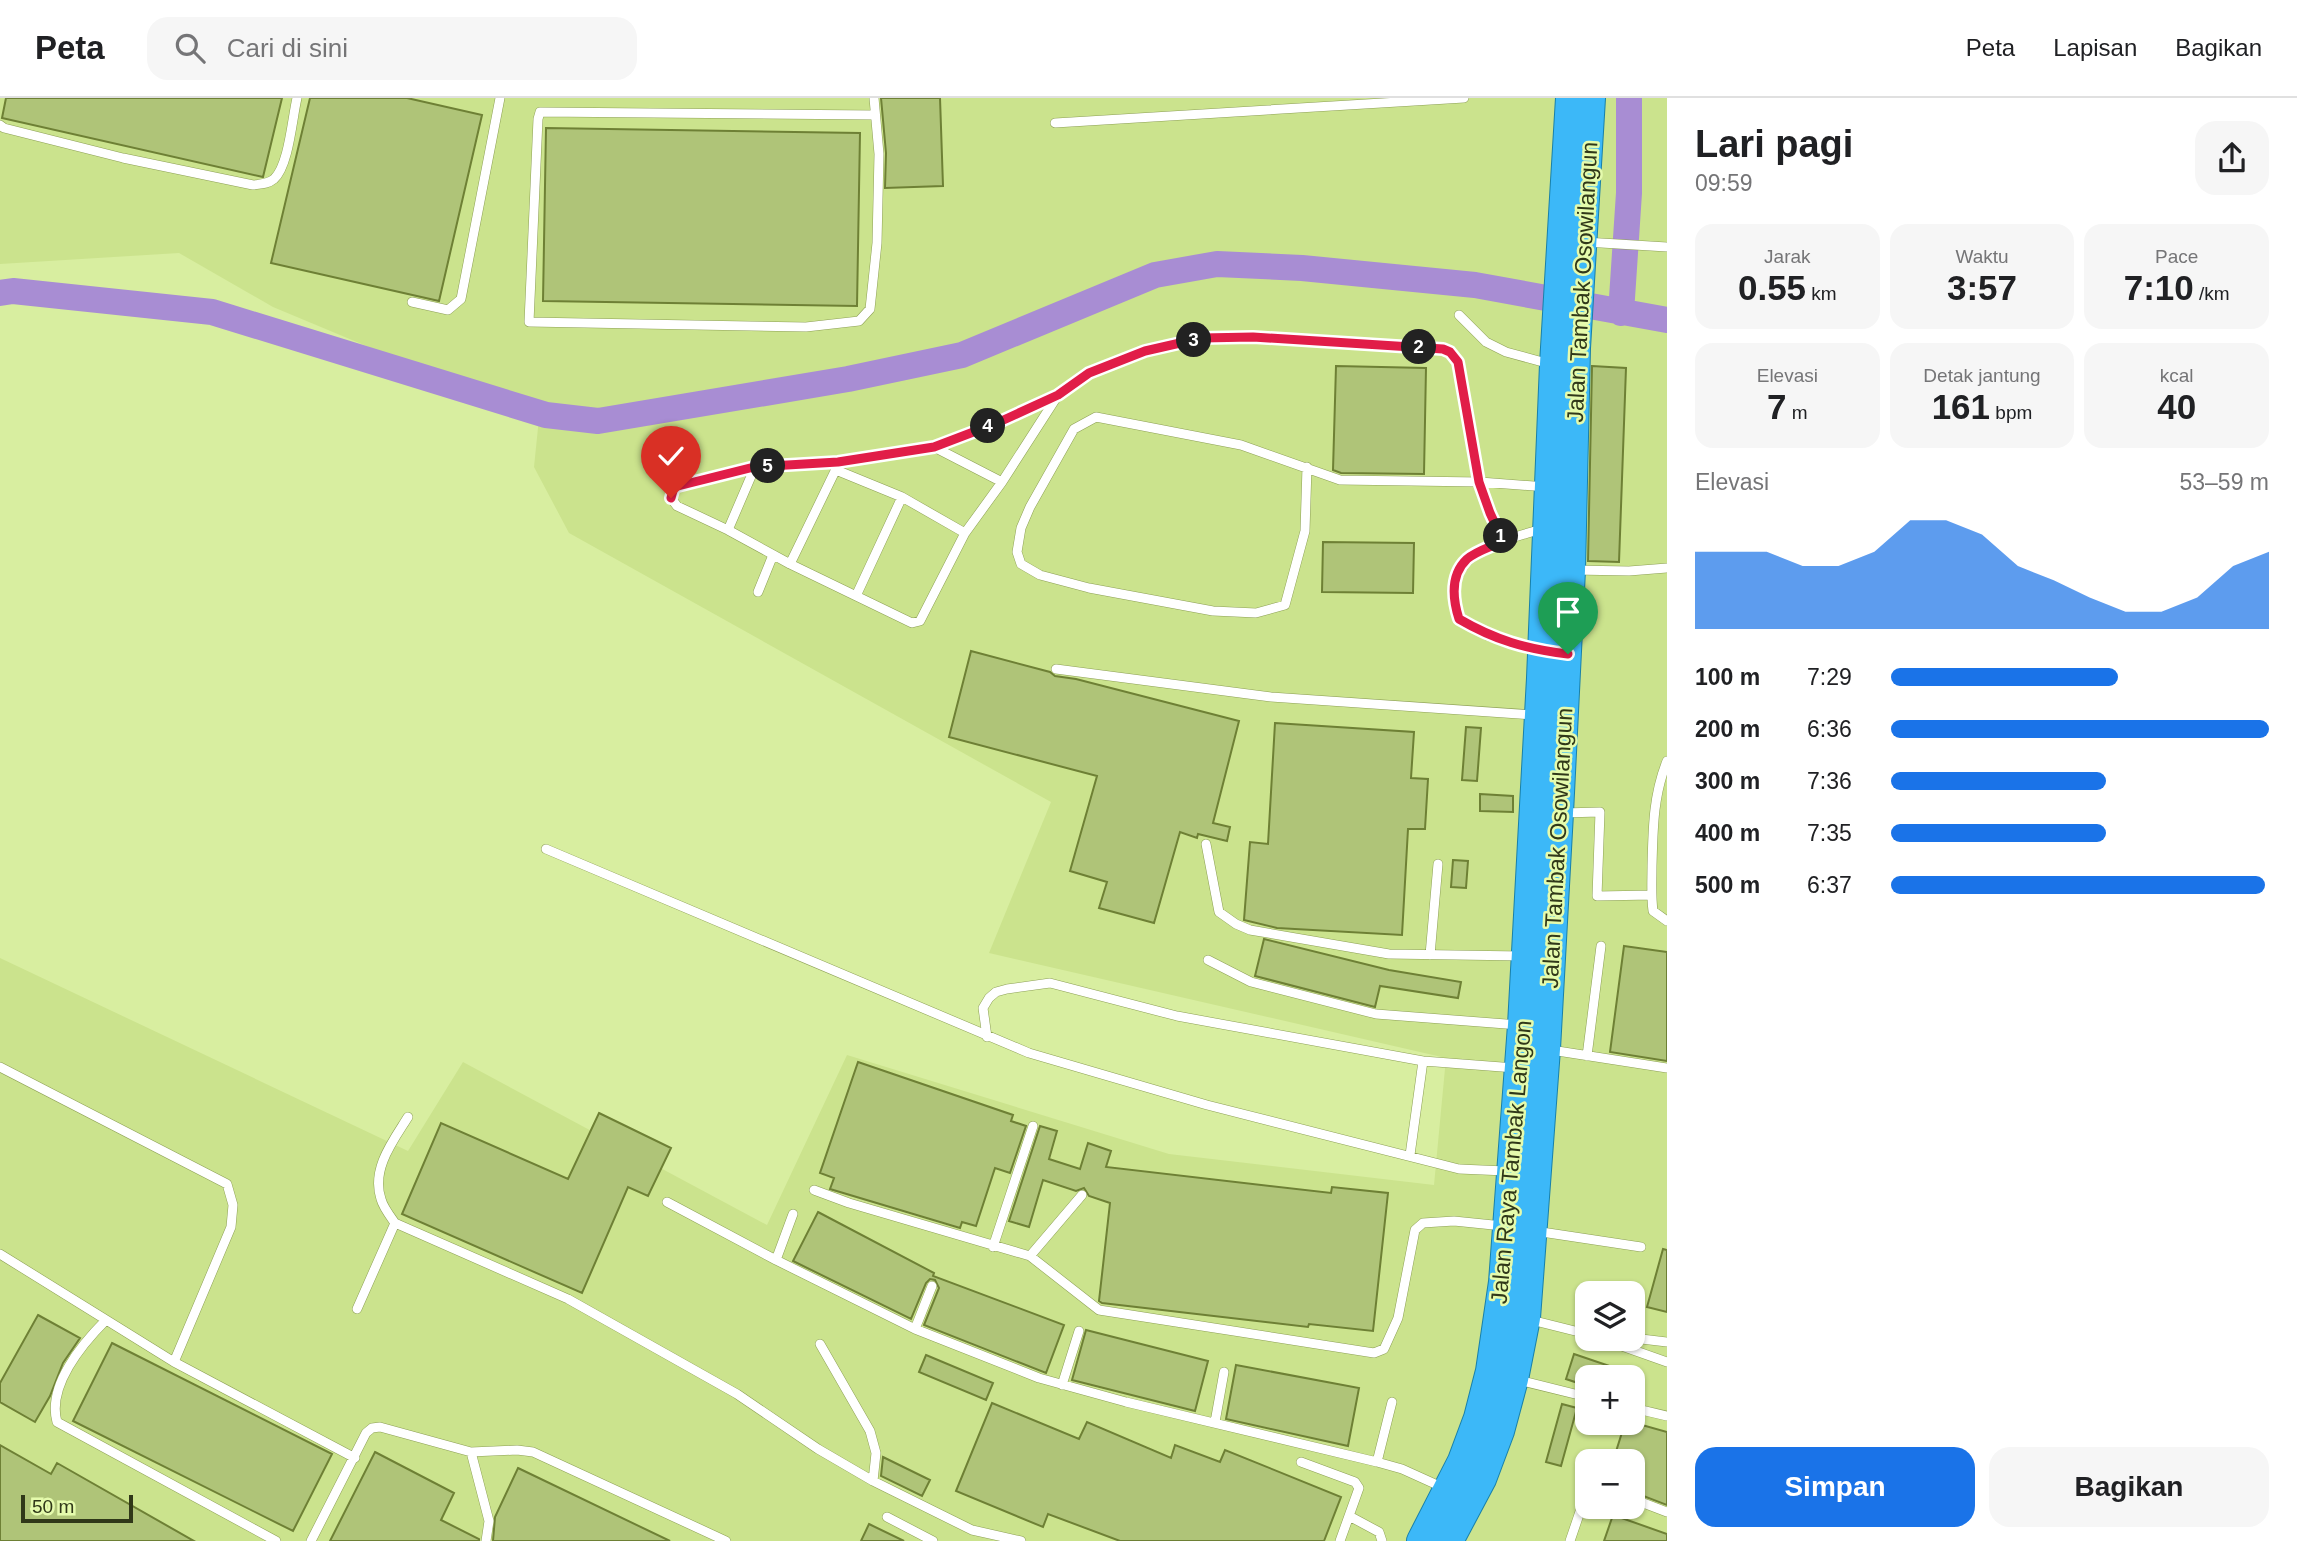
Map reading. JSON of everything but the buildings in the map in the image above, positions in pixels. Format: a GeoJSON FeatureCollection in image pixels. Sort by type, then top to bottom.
{"type":"FeatureCollection","features":[{"type":"Feature","properties":{"kind":"highway"},"geometry":{"type":"LineString","coordinates":[[1570,98],[1581,250]]}},
{"type":"Feature","properties":{"kind":"highway","name":"Jalan Tambak Osowilangun"},"geometry":{"type":"LineString","coordinates":[[1449,1541],[1482,1479],[1500,1431],[1526,1318],[1521,1229],[1546,1049],[1559,813],[1555,653],[1561,486],[1561,354],[1581,250],[1591,98]]}},
{"type":"Feature","properties":{"kind":"highway","name":"Jalan Raya Tambak Langon"},"geometry":{"type":"LineString","coordinates":[[1421,1541],[1462,1461],[1478,1419],[1521,1229],[1511,1171],[1539,715],[1555,653]]}},
{"type":"Feature","properties":{"kind":"lane"},"geometry":{"type":"LineString","coordinates":[[0,125],[123,158],[253,185],[266,184],[282,166],[297,98]]}},
{"type":"Feature","properties":{"kind":"lane"},"geometry":{"type":"LineString","coordinates":[[412,302],[448,310],[461,299],[500,98]]}},
{"type":"Feature","properties":{"kind":"lane"},"geometry":{"type":"LineString","coordinates":[[874,98],[879,154],[877,243],[870,309],[864,318],[859,321],[792,327],[534,324],[528,321],[538,117],[543,111],[874,115]]}},
{"type":"Feature","properties":{"kind":"lane"},"geometry":{"type":"LineString","coordinates":[[1055,123],[1464,98]]}},
{"type":"Feature","properties":{"kind":"lane"},"geometry":{"type":"LineString","coordinates":[[1581,250],[1637,245],[1667,247]]}},
{"type":"Feature","properties":{"kind":"lane"},"geometry":{"type":"LineString","coordinates":[[1459,315],[1486,342],[1506,352],[1561,354]]}},
{"type":"Feature","properties":{"kind":"lane"},"geometry":{"type":"LineString","coordinates":[[1058,395],[1002,482],[965,533],[920,621],[916,623],[912,624],[790,564],[677,506],[671,498],[674,487],[754,467],[837,466],[934,447],[997,423],[1058,395],[1089,373],[1145,351],[1202,338],[1253,337],[1443,349],[1455,358],[1460,370],[1479,482],[1503,541]]}},
{"type":"Feature","properties":{"kind":"lane"},"geometry":{"type":"LineString","coordinates":[[1307,467],[1305,531],[1285,604],[1256,613],[1213,611],[1089,588],[1040,575],[1021,564],[1017,552],[1021,528],[1030,507],[1074,429],[1096,417],[1241,445],[1307,467],[1340,480],[1561,486]]}},
{"type":"Feature","properties":{"kind":"lane"},"geometry":{"type":"LineString","coordinates":[[934,447],[1002,482]]}},
{"type":"Feature","properties":{"kind":"lane"},"geometry":{"type":"LineString","coordinates":[[837,466],[902,497],[965,533]]}},
{"type":"Feature","properties":{"kind":"lane"},"geometry":{"type":"LineString","coordinates":[[790,564],[837,466]]}},
{"type":"Feature","properties":{"kind":"lane"},"geometry":{"type":"LineString","coordinates":[[728,530],[754,467]]}},
{"type":"Feature","properties":{"kind":"lane"},"geometry":{"type":"LineString","coordinates":[[856,596],[902,497]]}},
{"type":"Feature","properties":{"kind":"lane"},"geometry":{"type":"LineString","coordinates":[[1555,653],[1488,636],[1459,619],[1453,600],[1456,579],[1467,559],[1503,541],[1559,527]]}},
{"type":"Feature","properties":{"kind":"lane"},"geometry":{"type":"LineString","coordinates":[[758,592],[773,555]]}},
{"type":"Feature","properties":{"kind":"lane"},"geometry":{"type":"LineString","coordinates":[[1559,570],[1629,571],[1667,568]]}},
{"type":"Feature","properties":{"kind":"lane"},"geometry":{"type":"LineString","coordinates":[[1056,669],[1271,697],[1539,715]]}},
{"type":"Feature","properties":{"kind":"lane"},"geometry":{"type":"LineString","coordinates":[[1667,761],[1659,781],[1653,817],[1652,895],[1653,911],[1667,921]]}},
{"type":"Feature","properties":{"kind":"lane"},"geometry":{"type":"LineString","coordinates":[[1559,813],[1600,812],[1597,896],[1652,895]]}},
{"type":"Feature","properties":{"kind":"lane"},"geometry":{"type":"LineString","coordinates":[[1206,844],[1219,912],[1250,930],[1389,954],[1526,956]]}},
{"type":"Feature","properties":{"kind":"lane"},"geometry":{"type":"LineString","coordinates":[[546,849],[1029,1053],[1207,1105],[1459,1169],[1511,1171]]}},
{"type":"Feature","properties":{"kind":"lane"},"geometry":{"type":"LineString","coordinates":[[1430,955],[1438,864]]}},
{"type":"Feature","properties":{"kind":"lane"},"geometry":{"type":"LineString","coordinates":[[1587,1056],[1601,946]]}},
{"type":"Feature","properties":{"kind":"lane"},"geometry":{"type":"LineString","coordinates":[[1208,960],[1251,982],[1376,1014],[1522,1025]]}},
{"type":"Feature","properties":{"kind":"lane"},"geometry":{"type":"LineString","coordinates":[[987,1037],[983,1008],[989,998],[996,992],[1007,989],[1050,983],[1177,1016],[1423,1061],[1519,1069]]}},
{"type":"Feature","properties":{"kind":"lane"},"geometry":{"type":"LineString","coordinates":[[1546,1049],[1667,1068]]}},
{"type":"Feature","properties":{"kind":"lane"},"geometry":{"type":"LineString","coordinates":[[1410,1155],[1423,1061]]}},
{"type":"Feature","properties":{"kind":"lane"},"geometry":{"type":"LineString","coordinates":[[0,1067],[227,1184],[233,1205],[230,1227],[174,1362]]}},
{"type":"Feature","properties":{"kind":"lane"},"geometry":{"type":"LineString","coordinates":[[408,1117],[380,1170],[380,1198],[395,1223],[568,1299],[737,1394],[818,1449],[873,1481],[972,1530],[1021,1541]]}},
{"type":"Feature","properties":{"kind":"lane"},"geometry":{"type":"LineString","coordinates":[[993,1247],[1033,1126]]}},
{"type":"Feature","properties":{"kind":"lane"},"geometry":{"type":"LineString","coordinates":[[814,1190],[993,1247],[1030,1256],[1099,1310],[1374,1353],[1384,1349],[1398,1318],[1415,1230],[1423,1223],[1454,1221],[1641,1247]]}},
{"type":"Feature","properties":{"kind":"lane"},"geometry":{"type":"LineString","coordinates":[[1030,1256],[1082,1195]]}},
{"type":"Feature","properties":{"kind":"lane"},"geometry":{"type":"LineString","coordinates":[[667,1202],[915,1329],[1062,1385],[1377,1462],[1402,1469],[1448,1490]]}},
{"type":"Feature","properties":{"kind":"lane"},"geometry":{"type":"LineString","coordinates":[[776,1259],[793,1214]]}},
{"type":"Feature","properties":{"kind":"lane"},"geometry":{"type":"LineString","coordinates":[[357,1309],[395,1223]]}},
{"type":"Feature","properties":{"kind":"lane"},"geometry":{"type":"LineString","coordinates":[[0,1254],[174,1362],[355,1458]]}},
{"type":"Feature","properties":{"kind":"lane"},"geometry":{"type":"LineString","coordinates":[[915,1329],[932,1286]]}},
{"type":"Feature","properties":{"kind":"lane"},"geometry":{"type":"LineString","coordinates":[[1526,1318],[1575,1331]]}},
{"type":"Feature","properties":{"kind":"lane"},"geometry":{"type":"LineString","coordinates":[[106,1320],[88,1338],[56,1391],[54,1410],[57,1422],[276,1541]]}},
{"type":"Feature","properties":{"kind":"lane"},"geometry":{"type":"LineString","coordinates":[[1062,1385],[1079,1331]]}},
{"type":"Feature","properties":{"kind":"lane"},"geometry":{"type":"LineString","coordinates":[[1645,1339],[1667,1342]]}},
{"type":"Feature","properties":{"kind":"lane"},"geometry":{"type":"LineString","coordinates":[[820,1344],[870,1431],[876,1453],[873,1481]]}},
{"type":"Feature","properties":{"kind":"lane"},"geometry":{"type":"LineString","coordinates":[[1636,1351],[1667,1362]]}},
{"type":"Feature","properties":{"kind":"lane"},"geometry":{"type":"LineString","coordinates":[[1215,1422],[1224,1372]]}},
{"type":"Feature","properties":{"kind":"lane"},"geometry":{"type":"LineString","coordinates":[[1514,1379],[1575,1394]]}},
{"type":"Feature","properties":{"kind":"lane"},"geometry":{"type":"LineString","coordinates":[[1377,1462],[1392,1402]]}},
{"type":"Feature","properties":{"kind":"lane"},"geometry":{"type":"LineString","coordinates":[[1645,1411],[1667,1416]]}},
{"type":"Feature","properties":{"kind":"lane"},"geometry":{"type":"LineString","coordinates":[[311,1541],[366,1433],[372,1428],[380,1427],[471,1452],[534,1452],[723,1540]]}},
{"type":"Feature","properties":{"kind":"lane"},"geometry":{"type":"LineString","coordinates":[[471,1452],[489,1521],[486,1541]]}},
{"type":"Feature","properties":{"kind":"lane"},"geometry":{"type":"LineString","coordinates":[[1301,1462],[1356,1482],[1359,1488],[1351,1517],[1340,1541]]}},
{"type":"Feature","properties":{"kind":"lane"},"geometry":{"type":"LineString","coordinates":[[1645,1504],[1667,1512]]}},
{"type":"Feature","properties":{"kind":"lane"},"geometry":{"type":"LineString","coordinates":[[887,1517],[933,1541]]}},
{"type":"Feature","properties":{"kind":"lane"},"geometry":{"type":"LineString","coordinates":[[1351,1517],[1379,1532],[1382,1541]]}},
{"type":"Feature","properties":{"kind":"lane"},"geometry":{"type":"LineString","coordinates":[[1570,1541],[1577,1519]]}},
{"type":"Feature","properties":{"kind":"shaded area"},"geometry":{"type":"Polygon","coordinates":[[[0,98],[1667,98],[1667,1541],[0,1541],[0,958],[408,1151],[463,1062],[767,1225],[847,1055],[1169,1154],[1434,1185],[1446,1058],[989,953],[1051,802],[569,533],[534,467],[539,418],[273,307],[179,253],[0,264],[0,98]]]}},
{"type":"Feature","properties":{"kind":"waterway"},"geometry":{"type":"LineString","coordinates":[[1621,313],[1629,193],[1629,98]]}},
{"type":"Feature","properties":{"kind":"waterway"},"geometry":{"type":"LineString","coordinates":[[0,293],[13,291],[212,312],[546,415],[598,421],[848,379],[962,355],[1155,275],[1217,264],[1302,268],[1475,285],[1667,320]]}},
{"type":"Feature","properties":{"kind":"route"},"geometry":{"type":"LineString","coordinates":[[671,498],[674,487],[754,467],[838,462],[934,447],[997,423],[1058,395],[1089,373],[1145,351],[1202,338],[1253,337],[1443,349],[1450,352],[1458,362],[1479,482],[1503,541],[1467,559],[1456,579],[1453,600],[1459,619],[1488,636],[1542,651],[1568,654]]}}]}
